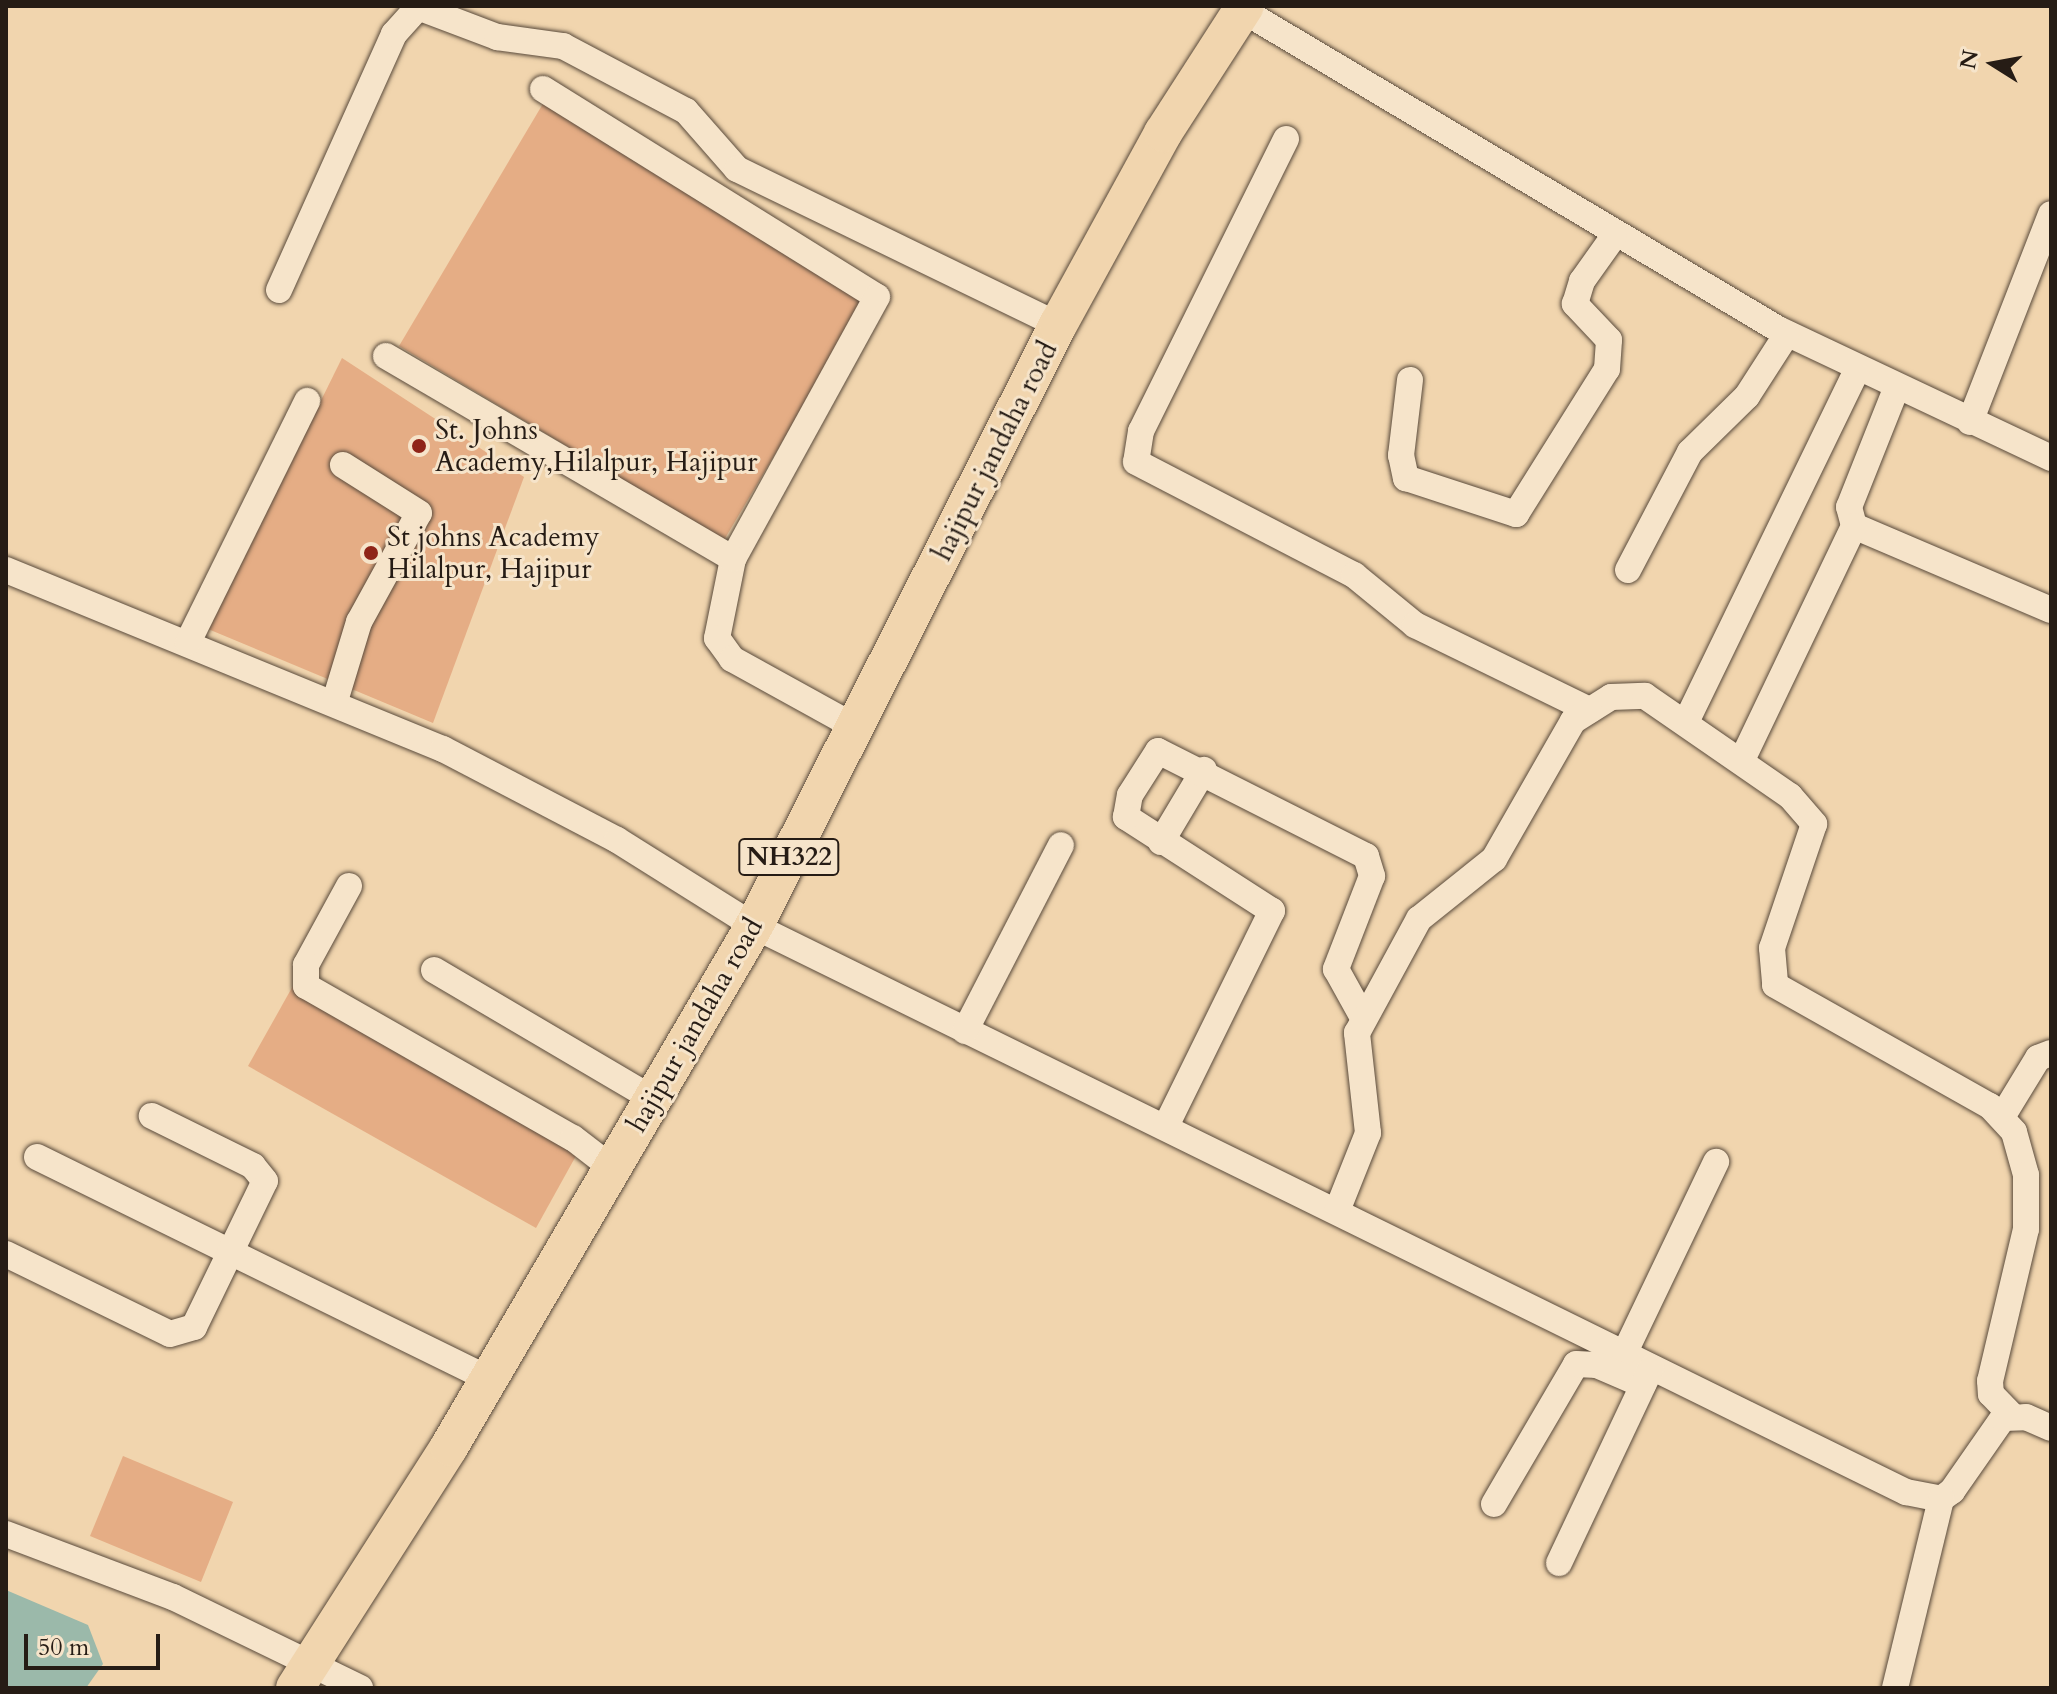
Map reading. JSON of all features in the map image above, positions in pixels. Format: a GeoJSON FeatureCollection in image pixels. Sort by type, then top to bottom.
{"type":"FeatureCollection","features":[{"type":"Feature","properties":{"kind":"highway","name":"hajipur jandaha road"},"geometry":{"type":"LineString","coordinates":[[305,1677],[487,1378],[754,926],[1058,325],[1163,133],[1244,8]]}},
{"type":"Feature","properties":{"kind":"street"},"geometry":{"type":"LineString","coordinates":[[279,290],[394,34],[418,7],[497,37],[563,46],[686,111],[737,169],[1058,325]]}},
{"type":"Feature","properties":{"kind":"street"},"geometry":{"type":"LineString","coordinates":[[1244,8],[1614,236],[1787,334],[1896,389],[2051,458]]}},
{"type":"Feature","properties":{"kind":"street"},"geometry":{"type":"LineString","coordinates":[[543,89],[877,297],[733,559],[718,621],[721,651],[855,727]]}},
{"type":"Feature","properties":{"kind":"street"},"geometry":{"type":"LineString","coordinates":[[1286,139],[1141,431],[1136,462],[1354,575],[1415,625],[1589,710]]}},
{"type":"Feature","properties":{"kind":"street"},"geometry":{"type":"LineString","coordinates":[[1970,422],[2051,214]]}},
{"type":"Feature","properties":{"kind":"street"},"geometry":{"type":"LineString","coordinates":[[1410,380],[1406,478],[1516,514],[1607,369],[1609,340],[1575,304],[1582,281],[1614,236]]}},
{"type":"Feature","properties":{"kind":"street"},"geometry":{"type":"LineString","coordinates":[[1628,570],[1690,452],[1747,396],[1787,334]]}},
{"type":"Feature","properties":{"kind":"street"},"geometry":{"type":"LineString","coordinates":[[386,356],[733,559]]}},
{"type":"Feature","properties":{"kind":"street"},"geometry":{"type":"LineString","coordinates":[[1687,720],[1857,370]]}},
{"type":"Feature","properties":{"kind":"street"},"geometry":{"type":"LineString","coordinates":[[1742,760],[1854,526],[1849,507],[1896,389]]}},
{"type":"Feature","properties":{"kind":"street"},"geometry":{"type":"LineString","coordinates":[[188,642],[307,401]]}},
{"type":"Feature","properties":{"kind":"street"},"geometry":{"type":"LineString","coordinates":[[335,701],[355,648],[371,635],[412,553],[415,508],[343,465]]}},
{"type":"Feature","properties":{"kind":"street"},"geometry":{"type":"LineString","coordinates":[[1854,526],[2051,610]]}},
{"type":"Feature","properties":{"kind":"street"},"geometry":{"type":"LineString","coordinates":[[6,570],[335,701],[564,811],[754,926],[1625,1352],[1648,1375]]}},
{"type":"Feature","properties":{"kind":"street"},"geometry":{"type":"LineString","coordinates":[[1337,1211],[1368,1133],[1356,1048],[1362,1016],[1429,905],[1494,859],[1561,734],[1589,710],[1627,693],[1687,720],[1790,796],[1814,824],[1772,948],[1775,985],[2002,1117],[2023,1155],[2029,1198],[1990,1381],[1991,1394],[2011,1415],[2051,1428]]}},
{"type":"Feature","properties":{"kind":"street"},"geometry":{"type":"LineString","coordinates":[[1166,1126],[1272,911],[1126,817],[1152,756],[1165,750],[1366,856],[1372,876],[1336,969],[1362,1016]]}},
{"type":"Feature","properties":{"kind":"street"},"geometry":{"type":"LineString","coordinates":[[1161,842],[1204,770]]}},
{"type":"Feature","properties":{"kind":"street"},"geometry":{"type":"LineString","coordinates":[[965,1031],[1061,845]]}},
{"type":"Feature","properties":{"kind":"street"},"geometry":{"type":"LineString","coordinates":[[349,886],[306,965],[306,986],[573,1138],[612,1168]]}},
{"type":"Feature","properties":{"kind":"street"},"geometry":{"type":"LineString","coordinates":[[434,970],[653,1099]]}},
{"type":"Feature","properties":{"kind":"street"},"geometry":{"type":"LineString","coordinates":[[2002,1117],[2038,1058],[2051,1053]]}},
{"type":"Feature","properties":{"kind":"street"},"geometry":{"type":"LineString","coordinates":[[6,1254],[170,1334],[194,1327],[263,1191],[262,1173],[152,1116]]}},
{"type":"Feature","properties":{"kind":"street"},"geometry":{"type":"LineString","coordinates":[[37,1157],[487,1378]]}},
{"type":"Feature","properties":{"kind":"street"},"geometry":{"type":"LineString","coordinates":[[1625,1352],[1716,1162]]}},
{"type":"Feature","properties":{"kind":"street"},"geometry":{"type":"LineString","coordinates":[[1494,1504],[1576,1364],[1648,1375],[1924,1499],[1941,1499]]}},
{"type":"Feature","properties":{"kind":"street"},"geometry":{"type":"LineString","coordinates":[[1559,1563],[1648,1375]]}},
{"type":"Feature","properties":{"kind":"street"},"geometry":{"type":"LineString","coordinates":[[1895,1688],[1941,1499],[1992,1426],[2011,1415]]}},
{"type":"Feature","properties":{"kind":"street"},"geometry":{"type":"LineString","coordinates":[[6,1534],[173,1597],[305,1677],[360,1688]]}},
{"type":"Feature","properties":{"kind":"shaded area"},"geometry":{"type":"Polygon","coordinates":[[[6,1590],[88,1625],[103,1664],[86,1688],[6,1688],[6,1590]]]}},
{"type":"Feature","properties":{"kind":"building"},"geometry":{"type":"Polygon","coordinates":[[[544,102],[869,296],[724,540],[399,346],[544,102]]]}},
{"type":"Feature","properties":{"kind":"building","name":"St johns Academy Hilalpur, Hajipur"},"geometry":{"type":"Polygon","coordinates":[[[342,358],[524,477],[433,723],[208,629],[342,358]]]}},
{"type":"Feature","properties":{"kind":"building"},"geometry":{"type":"Polygon","coordinates":[[[294,984],[582,1145],[536,1228],[248,1066],[294,984]]]}},
{"type":"Feature","properties":{"kind":"building"},"geometry":{"type":"Polygon","coordinates":[[[123,1456],[233,1502],[201,1582],[90,1536],[123,1456]]]}},
{"type":"Feature","properties":{"kind":"place","name":"St. Johns Academy,Hilalpur, Hajipur"},"geometry":{"type":"Point","coordinates":[419,446]}},
{"type":"Feature","properties":{"kind":"place","name":"St johns Academy Hilalpur, Hajipur"},"geometry":{"type":"Point","coordinates":[371,553]}}]}
